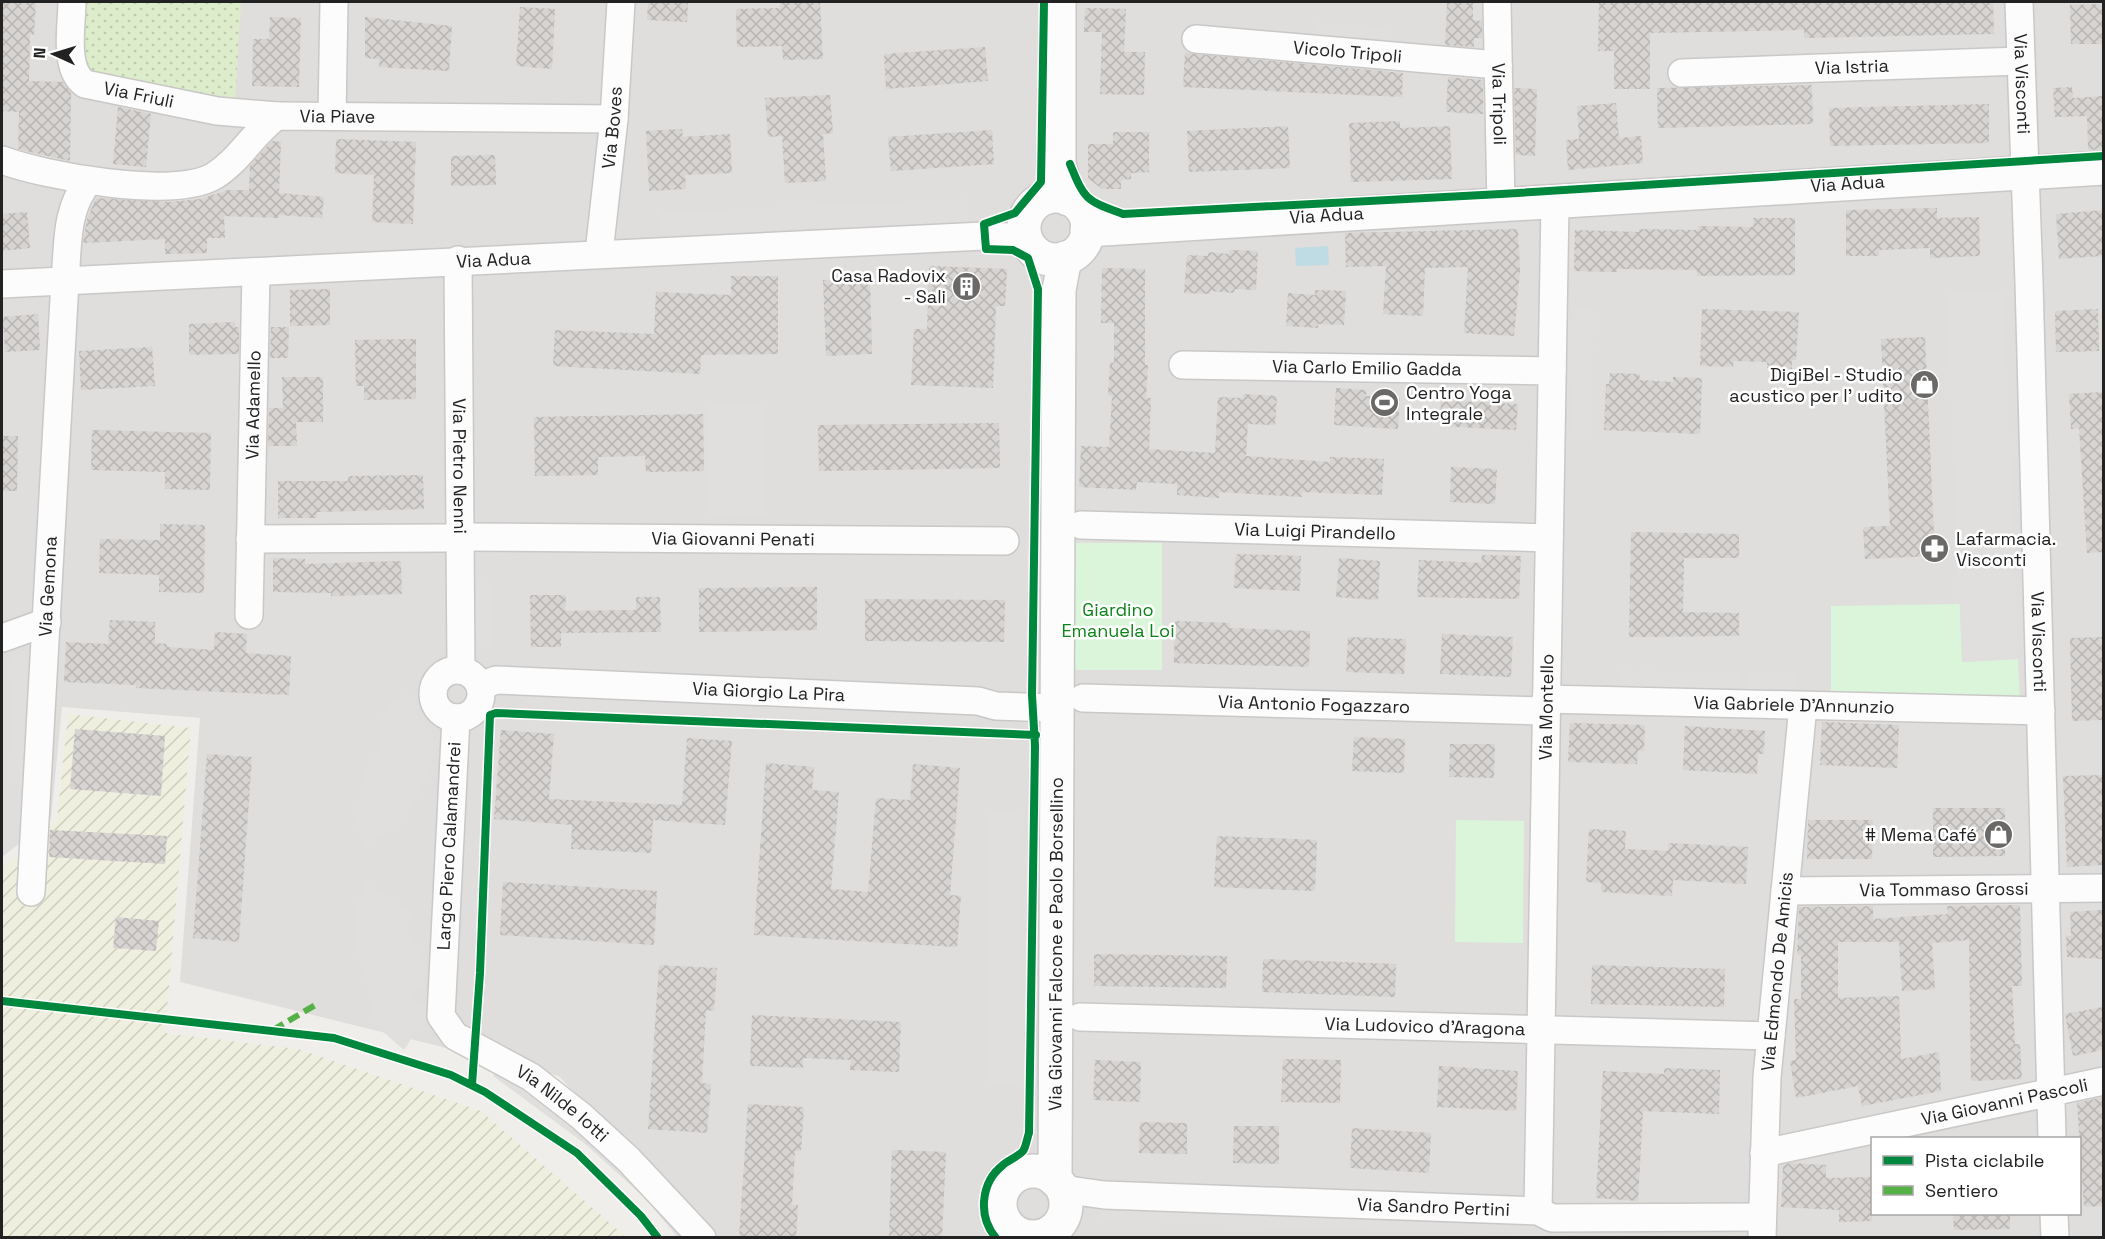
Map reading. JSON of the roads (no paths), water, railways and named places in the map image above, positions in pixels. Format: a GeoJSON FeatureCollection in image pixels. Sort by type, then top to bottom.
{"type":"FeatureCollection","features":[{"type":"Feature","properties":{"kind":"street","name":"Via Friuli"},"geometry":{"type":"LineString","coordinates":[[72,2],[72,66],[77,76],[85,84],[217,111],[277,116]]}},
{"type":"Feature","properties":{"kind":"street"},"geometry":{"type":"LineString","coordinates":[[332,116],[334,2]]}},
{"type":"Feature","properties":{"kind":"street","name":"Via Boves"},"geometry":{"type":"LineString","coordinates":[[599,253],[614,119],[621,2]]}},
{"type":"Feature","properties":{"kind":"street"},"geometry":{"type":"LineString","coordinates":[[1046,228],[1050,165],[1051,2]]}},
{"type":"Feature","properties":{"kind":"street"},"geometry":{"type":"LineString","coordinates":[[1046,228],[1059,164],[1059,2]]}},
{"type":"Feature","properties":{"kind":"street","name":"Via Tripoli"},"geometry":{"type":"LineString","coordinates":[[1497,2],[1501,206]]}},
{"type":"Feature","properties":{"kind":"street","name":"Via Visconti"},"geometry":{"type":"LineString","coordinates":[[2019,2],[2026,174],[2052,1137]]}},
{"type":"Feature","properties":{"kind":"street","name":"Vicolo Tripoli"},"geometry":{"type":"LineString","coordinates":[[1196,39],[1498,65]]}},
{"type":"Feature","properties":{"kind":"street","name":"Via Istria"},"geometry":{"type":"LineString","coordinates":[[1682,73],[2021,61]]}},
{"type":"Feature","properties":{"kind":"street","name":"Via Piave"},"geometry":{"type":"LineString","coordinates":[[2,160],[45,174],[89,181],[176,186],[203,182],[223,170],[260,129],[277,116],[614,119]]}},
{"type":"Feature","properties":{"kind":"street","name":"Via Adua"},"geometry":{"type":"LineString","coordinates":[[2,284],[599,253],[984,236],[1046,228],[1079,249],[1087,230],[2103,168]]}},
{"type":"Feature","properties":{"kind":"street"},"geometry":{"type":"LineString","coordinates":[[65,281],[71,216],[76,200],[89,181]]}},
{"type":"Feature","properties":{"kind":"street","name":"Via Montello"},"geometry":{"type":"LineString","coordinates":[[1538,1211],[1555,203]]}},
{"type":"Feature","properties":{"kind":"street","name":"Via Giovanni Falcone e Paolo Borsellino"},"geometry":{"type":"LineString","coordinates":[[1045,1211],[1038,1154],[1061,704],[1046,228]]}},
{"type":"Feature","properties":{"kind":"street","name":"Via Pietro Nenni"},"geometry":{"type":"LineString","coordinates":[[458,260],[453,538],[470,678]]}},
{"type":"Feature","properties":{"kind":"street","name":"Via Adamello"},"geometry":{"type":"LineString","coordinates":[[249,615],[256,272]]}},
{"type":"Feature","properties":{"kind":"street","name":"Via Gemona"},"geometry":{"type":"LineString","coordinates":[[31,892],[65,281]]}},
{"type":"Feature","properties":{"kind":"street","name":"Via Carlo Emilio Gadda"},"geometry":{"type":"LineString","coordinates":[[1183,365],[1552,371]]}},
{"type":"Feature","properties":{"kind":"street","name":"Via Luigi Pirandello"},"geometry":{"type":"LineString","coordinates":[[1081,525],[1549,538]]}},
{"type":"Feature","properties":{"kind":"street"},"geometry":{"type":"LineString","coordinates":[[250,539],[453,538]]}},
{"type":"Feature","properties":{"kind":"street","name":"Via Giovanni Penati"},"geometry":{"type":"LineString","coordinates":[[453,538],[1005,541]]}},
{"type":"Feature","properties":{"kind":"street"},"geometry":{"type":"LineString","coordinates":[[2,638],[47,622]]}},
{"type":"Feature","properties":{"kind":"street"},"geometry":{"type":"LineString","coordinates":[[446,673],[470,678],[481,695],[479,704],[473,712],[456,718],[438,708],[434,691],[440,678],[446,673]]}},
{"type":"Feature","properties":{"kind":"street","name":"Via Giorgio La Pira"},"geometry":{"type":"LineString","coordinates":[[470,678],[978,701],[996,706],[1061,704]]}},
{"type":"Feature","properties":{"kind":"street","name":"Via Antonio Fogazzaro"},"geometry":{"type":"LineString","coordinates":[[1061,704],[1546,705]]}},
{"type":"Feature","properties":{"kind":"street","name":"Via Gabriele D'Annunzio"},"geometry":{"type":"LineString","coordinates":[[1546,705],[1803,706],[2041,711]]}},
{"type":"Feature","properties":{"kind":"street","name":"Via Edmondo De Amicis"},"geometry":{"type":"LineString","coordinates":[[1762,1227],[1771,1036],[1803,706]]}},
{"type":"Feature","properties":{"kind":"street","name":"Largo Piero Calamandrei"},"geometry":{"type":"LineString","coordinates":[[442,974],[456,718]]}},
{"type":"Feature","properties":{"kind":"street","name":"Via Tommaso Grossi"},"geometry":{"type":"LineString","coordinates":[[1785,891],[2103,888]]}},
{"type":"Feature","properties":{"kind":"street","name":"Via Nilde Iotti"},"geometry":{"type":"LineString","coordinates":[[442,974],[441,1016],[455,1036],[531,1077],[581,1116],[636,1167],[702,1238]]}},
{"type":"Feature","properties":{"kind":"street","name":"Via Ludovico d'Aragona"},"geometry":{"type":"LineString","coordinates":[[1080,1017],[1771,1036]]}},
{"type":"Feature","properties":{"kind":"street","name":"Via Giovanni Pascoli"},"geometry":{"type":"LineString","coordinates":[[1764,1153],[2103,1081]]}},
{"type":"Feature","properties":{"kind":"street","name":"Via Sandro Pertini"},"geometry":{"type":"LineString","coordinates":[[1045,1211],[1104,1195],[1538,1211],[1552,1218],[1762,1227]]}},
{"type":"Feature","properties":{"kind":"street"},"geometry":{"type":"LineString","coordinates":[[2054,1215],[2055,1238]]}},
{"type":"Feature","properties":{"kind":"water"},"geometry":{"type":"Polygon","coordinates":[[[1328,246],[1329,265],[1296,266],[1295,248],[1328,246]]]}},
{"type":"Feature","properties":{"kind":"place","name":"Casa Radovix - Sali"},"geometry":{"type":"Point","coordinates":[967,286]}},
{"type":"Feature","properties":{"kind":"place","name":"DigiBel - Studio acustico per l' udito"},"geometry":{"type":"Point","coordinates":[1924,385]}},
{"type":"Feature","properties":{"kind":"place","name":"Centro Yoga Integrale"},"geometry":{"type":"Point","coordinates":[1385,403]}},
{"type":"Feature","properties":{"kind":"place","name":"Lafarmacia. Visconti"},"geometry":{"type":"Point","coordinates":[1935,549]}},
{"type":"Feature","properties":{"kind":"place","name":"# Mema Café"},"geometry":{"type":"Point","coordinates":[1998,835]}},
{"type":"Feature","properties":{"kind":"park label","name":"Giardino Emanuela Loi"},"geometry":{"type":"Point","coordinates":[1118,620]}}]}
